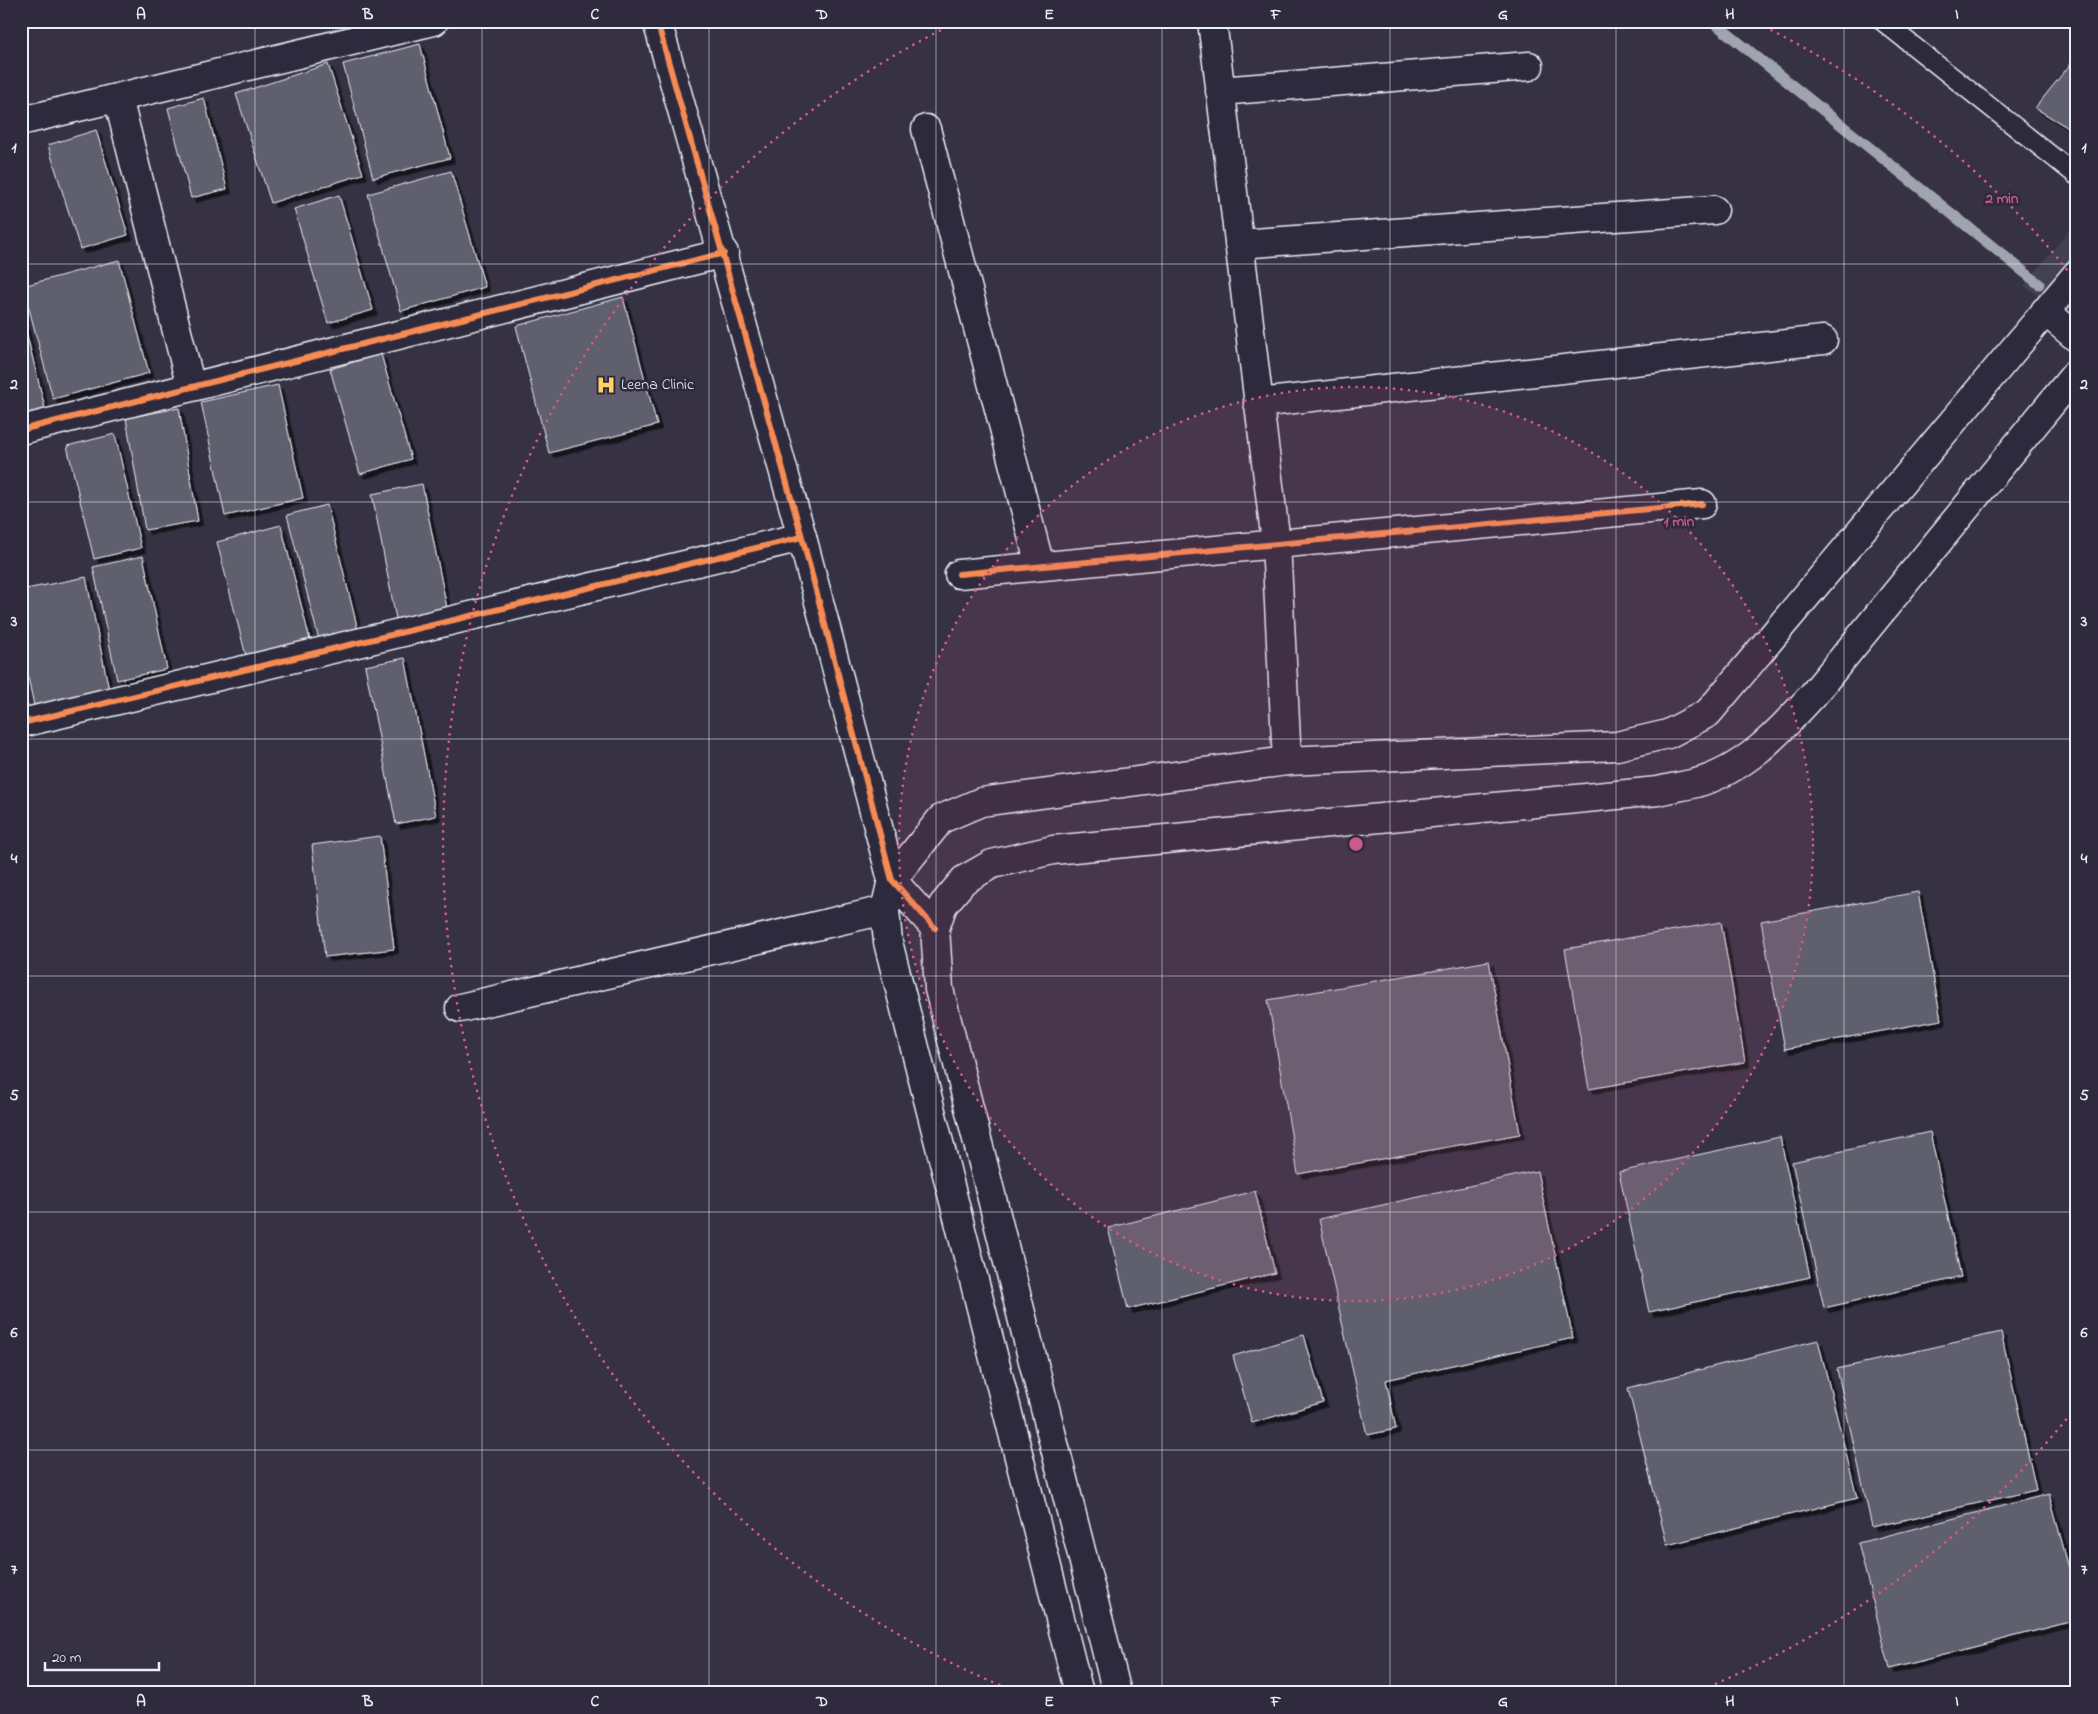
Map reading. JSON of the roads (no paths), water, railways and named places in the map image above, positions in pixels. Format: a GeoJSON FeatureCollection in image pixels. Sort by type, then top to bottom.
{"type":"FeatureCollection","features":[{"type":"Feature","properties":{"kind":"street"},"geometry":{"type":"LineString","coordinates":[[21,121],[434,21]]}},
{"type":"Feature","properties":{"kind":"street"},"geometry":{"type":"LineString","coordinates":[[658,21],[802,537],[892,880],[935,928]]}},
{"type":"Feature","properties":{"kind":"street"},"geometry":{"type":"LineString","coordinates":[[1212,21],[1276,543],[1287,761]]}},
{"type":"Feature","properties":{"kind":"street"},"geometry":{"type":"LineString","coordinates":[[1220,91],[1528,66]]}},
{"type":"Feature","properties":{"kind":"street"},"geometry":{"type":"LineString","coordinates":[[118,98],[191,387]]}},
{"type":"Feature","properties":{"kind":"street"},"geometry":{"type":"LineString","coordinates":[[926,129],[1040,566]]}},
{"type":"Feature","properties":{"kind":"street"},"geometry":{"type":"LineString","coordinates":[[1239,244],[1714,210]]}},
{"type":"Feature","properties":{"kind":"street"},"geometry":{"type":"LineString","coordinates":[[21,430],[724,253]]}},
{"type":"Feature","properties":{"kind":"street"},"geometry":{"type":"LineString","coordinates":[[1079,1693],[888,942],[885,910],[892,880],[941,819],[981,802],[1287,761],[1617,746],[1668,734],[1708,713],[2077,274]]}},
{"type":"Feature","properties":{"kind":"street"},"geometry":{"type":"LineString","coordinates":[[2045,312],[2077,338]]}},
{"type":"Feature","properties":{"kind":"street"},"geometry":{"type":"LineString","coordinates":[[1258,403],[1823,340]]}},
{"type":"Feature","properties":{"kind":"street"},"geometry":{"type":"LineString","coordinates":[[1117,1693],[939,990],[935,928],[943,905],[964,880],[992,864],[1054,850],[1658,791],[1697,783],[1740,764],[1778,733],[1812,696],[2077,372]]}},
{"type":"Feature","properties":{"kind":"street"},"geometry":{"type":"LineString","coordinates":[[959,574],[1702,504]]}},
{"type":"Feature","properties":{"kind":"street"},"geometry":{"type":"LineString","coordinates":[[26,722],[802,537]]}},
{"type":"Feature","properties":{"kind":"street"},"geometry":{"type":"LineString","coordinates":[[460,1008],[885,910]]}},
{"type":"Feature","properties":{"kind":"lane"},"geometry":{"type":"LineString","coordinates":[[1882,21],[2077,176]]}},
{"type":"Feature","properties":{"kind":"waterway"},"geometry":{"type":"LineString","coordinates":[[1712,21],[2039,284]]}},
{"type":"Feature","properties":{"kind":"place","name":"Leena Clinic"},"geometry":{"type":"Point","coordinates":[606,385]}}]}
